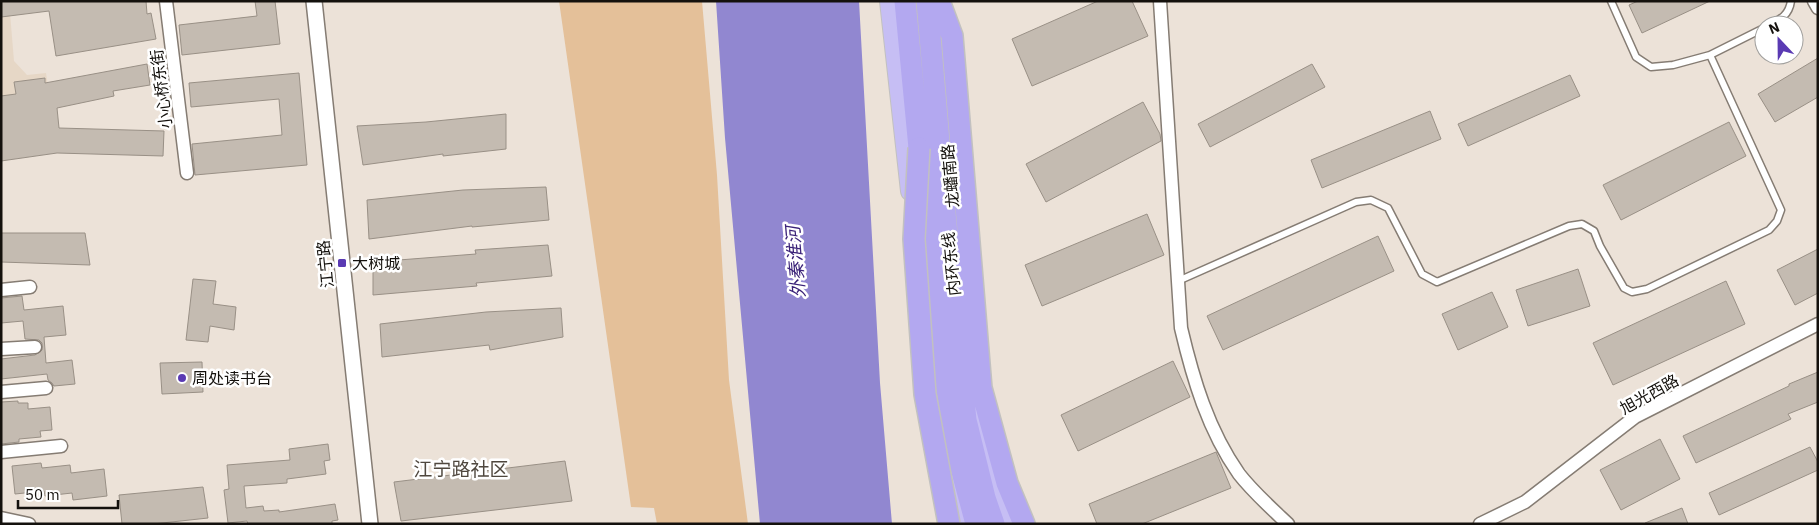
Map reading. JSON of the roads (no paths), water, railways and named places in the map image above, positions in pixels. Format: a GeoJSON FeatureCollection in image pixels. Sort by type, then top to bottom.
{"type":"FeatureCollection","features":[{"type":"Feature","properties":{"kind":"highway"},"geometry":{"type":"LineString","coordinates":[[897,1],[908,40]]}},
{"type":"Feature","properties":{"kind":"highway","name":"内环东线"},"geometry":{"type":"LineString","coordinates":[[905,1],[944,371],[957,453],[976,524]]}},
{"type":"Feature","properties":{"kind":"highway","name":"内环东线"},"geometry":{"type":"LineString","coordinates":[[927,1],[946,224],[966,420],[985,498],[994,524]]}},
{"type":"Feature","properties":{"kind":"highway"},"geometry":{"type":"LineString","coordinates":[[937,1],[952,36],[981,388],[1006,483],[1024,524]]}},
{"type":"Feature","properties":{"kind":"highway"},"geometry":{"type":"LineString","coordinates":[[919,148],[914,239],[925,394],[949,524]]}},
{"type":"Feature","properties":{"kind":"main road"},"geometry":{"type":"LineString","coordinates":[[890,1],[935,402],[963,524]]}},
{"type":"Feature","properties":{"kind":"main road","name":"龙蟠南路"},"geometry":{"type":"LineString","coordinates":[[937,1],[956,248],[968,318],[981,434],[1010,524]]}},
{"type":"Feature","properties":{"kind":"street","name":"小心桥东街"},"geometry":{"type":"LineString","coordinates":[[166,1],[187,173]]}},
{"type":"Feature","properties":{"kind":"street","name":"江宁路"},"geometry":{"type":"LineString","coordinates":[[314,1],[370,524]]}},
{"type":"Feature","properties":{"kind":"street"},"geometry":{"type":"LineString","coordinates":[[1160,1],[1181,328],[1190,366],[1212,428],[1240,474],[1288,524]]}},
{"type":"Feature","properties":{"kind":"street"},"geometry":{"type":"LineString","coordinates":[[1814,1],[1818,8]]}},
{"type":"Feature","properties":{"kind":"street"},"geometry":{"type":"LineString","coordinates":[[1,290],[30,287]]}},
{"type":"Feature","properties":{"kind":"street","name":"旭光西路"},"geometry":{"type":"LineString","coordinates":[[1480,524],[1525,502],[1636,417],[1818,324]]}},
{"type":"Feature","properties":{"kind":"street"},"geometry":{"type":"LineString","coordinates":[[1,349],[35,346]]}},
{"type":"Feature","properties":{"kind":"street"},"geometry":{"type":"LineString","coordinates":[[1,392],[46,388]]}},
{"type":"Feature","properties":{"kind":"street"},"geometry":{"type":"LineString","coordinates":[[1,452],[61,446]]}},
{"type":"Feature","properties":{"kind":"street"},"geometry":{"type":"LineString","coordinates":[[10,521],[29,524]]}},
{"type":"Feature","properties":{"kind":"lane"},"geometry":{"type":"LineString","coordinates":[[1611,1],[1636,57],[1651,67],[1673,65],[1710,55],[1754,33]]}},
{"type":"Feature","properties":{"kind":"lane"},"geometry":{"type":"LineString","coordinates":[[1785,15],[1790,11],[1791,1]]}},
{"type":"Feature","properties":{"kind":"lane"},"geometry":{"type":"LineString","coordinates":[[1178,280],[1356,202],[1371,200],[1388,208],[1422,274],[1438,282],[1569,226],[1582,224],[1594,231],[1600,246],[1624,288],[1632,292],[1646,289],[1769,230],[1777,221],[1781,210],[1710,55]]}},
{"type":"Feature","properties":{"kind":"water","name":"外秦淮河"},"geometry":{"type":"Polygon","coordinates":[[[716,1],[859,1],[880,383],[892,524],[760,524],[725,138],[716,1]]]}},
{"type":"Feature","properties":{"kind":"place","name":"大树城"},"geometry":{"type":"Point","coordinates":[342,263]}},
{"type":"Feature","properties":{"kind":"place","name":"周处读书台"},"geometry":{"type":"Point","coordinates":[182,378]}},
{"type":"Feature","properties":{"kind":"district","name":"江宁路社区"},"geometry":{"type":"Point","coordinates":[461,469]}}]}
